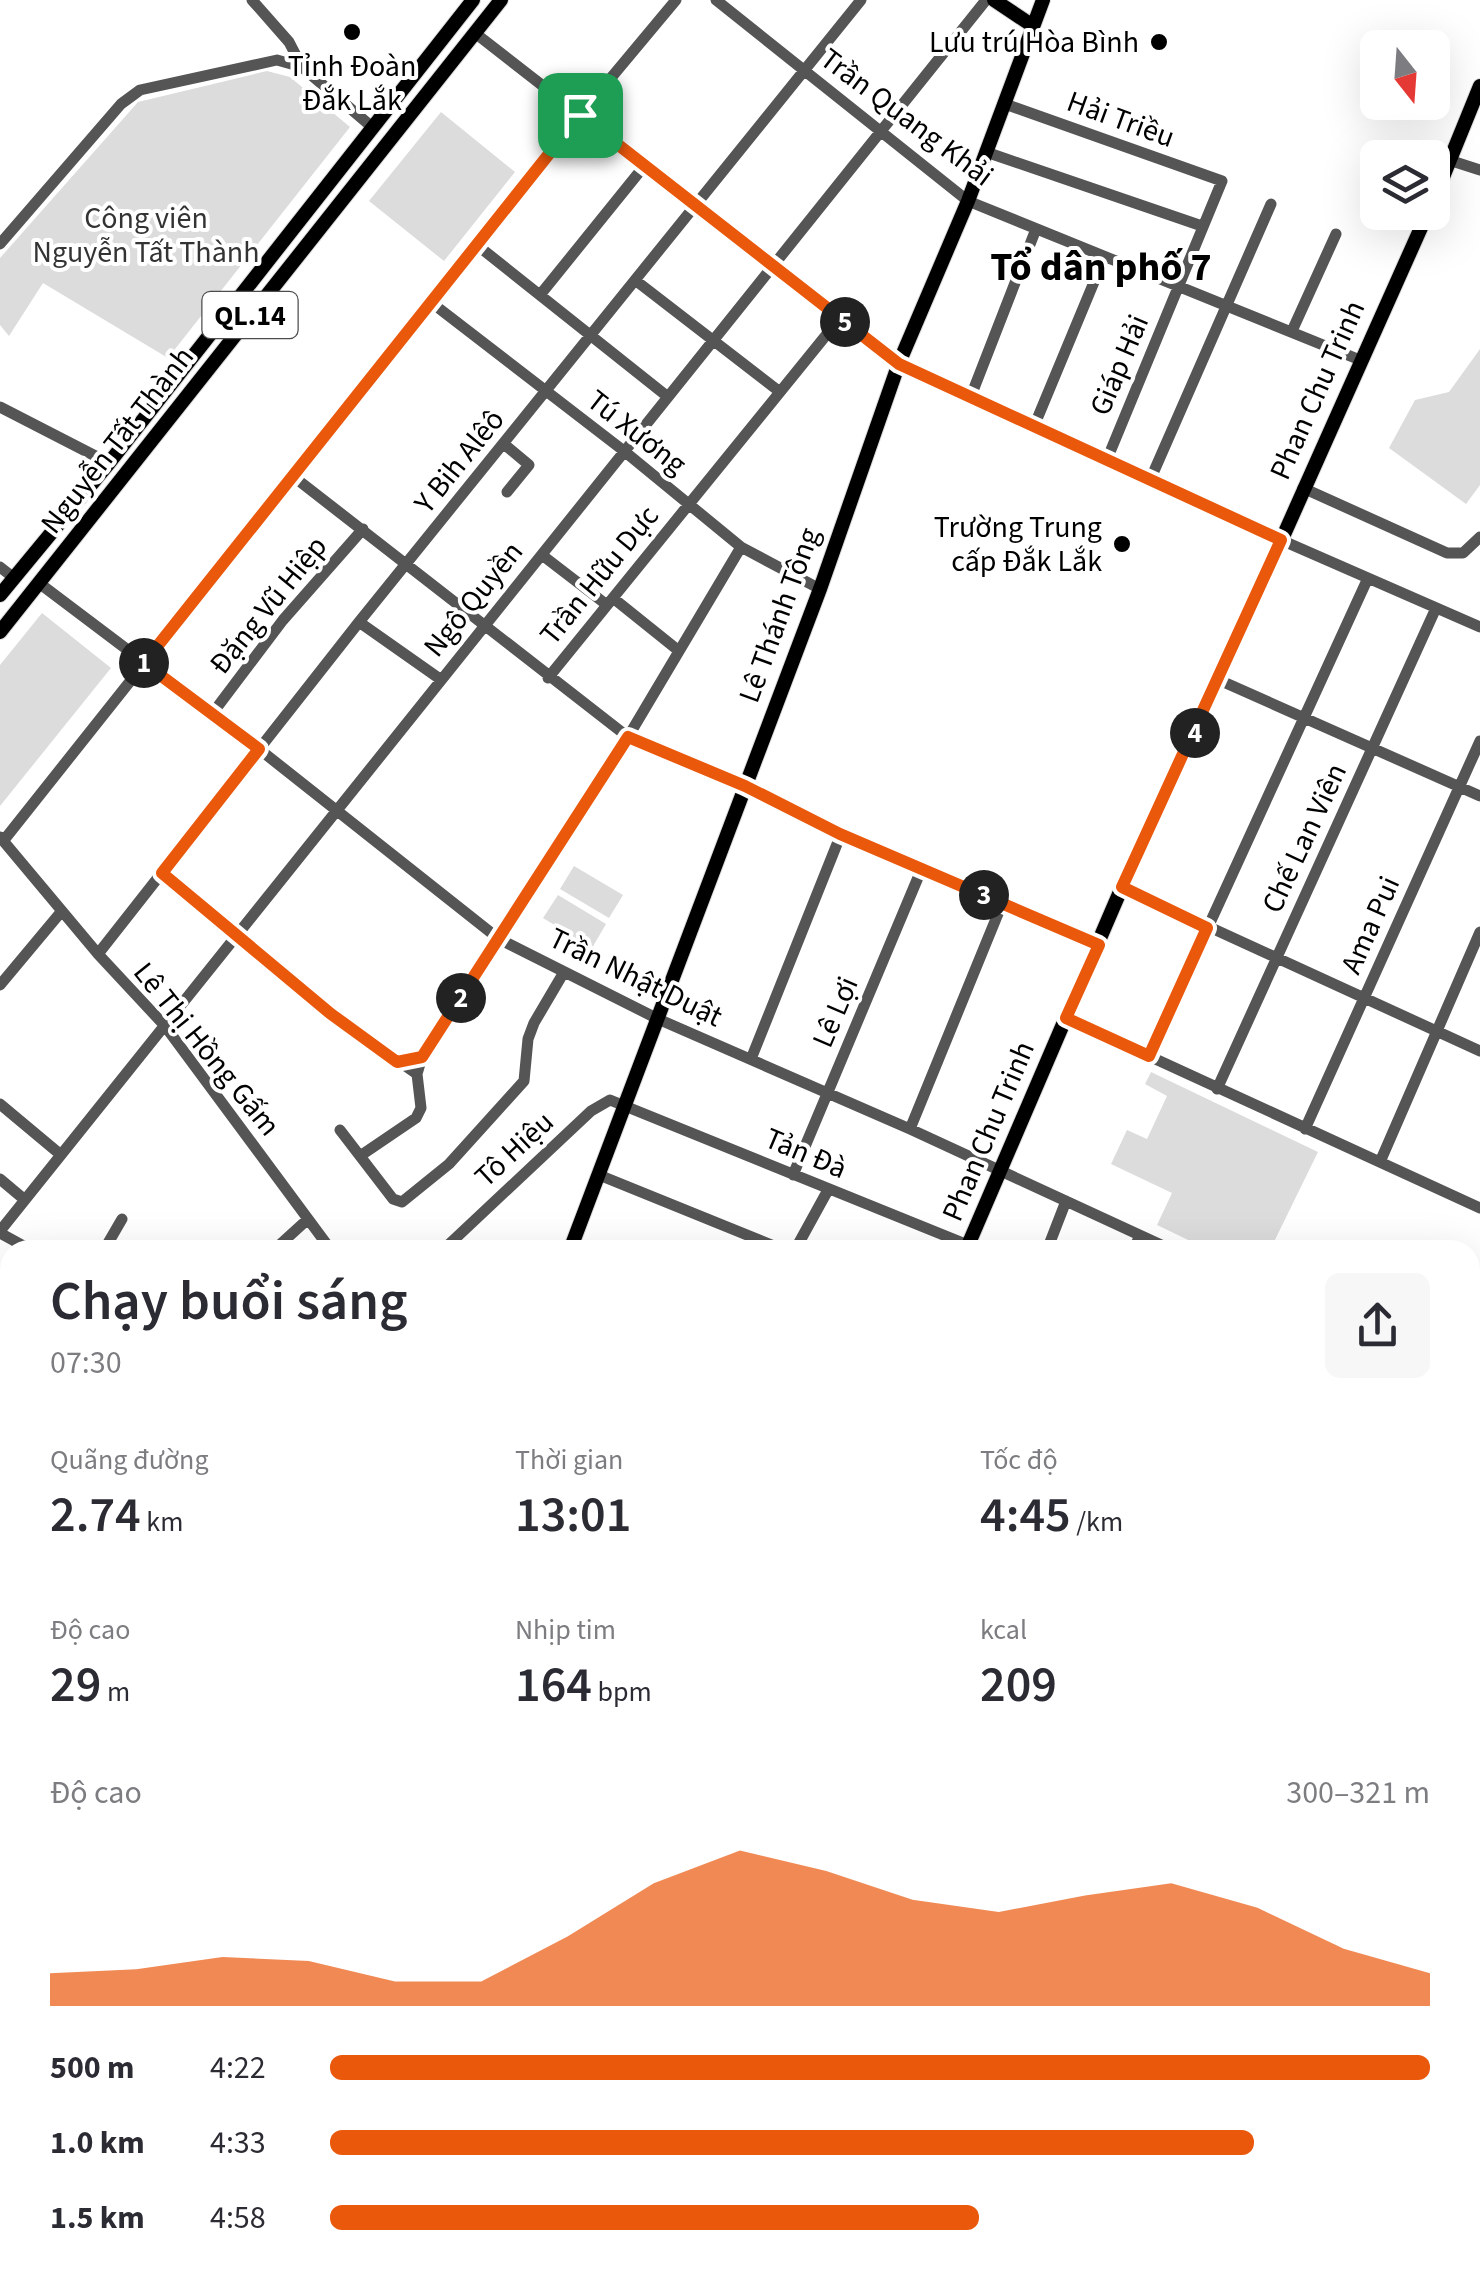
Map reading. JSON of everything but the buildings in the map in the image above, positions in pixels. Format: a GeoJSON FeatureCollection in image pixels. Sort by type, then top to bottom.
{"type":"FeatureCollection","features":[{"type":"Feature","properties":{"kind":"main road","name":"Nguyễn Tất Thành"},"geometry":{"type":"LineString","coordinates":[[0,595],[109,463],[473,0]]}},
{"type":"Feature","properties":{"kind":"main road","name":"Nguyễn Tất Thành"},"geometry":{"type":"LineString","coordinates":[[0,632],[501,0]]}},
{"type":"Feature","properties":{"kind":"main road"},"geometry":{"type":"LineString","coordinates":[[994,0],[1033,26]]}},
{"type":"Feature","properties":{"kind":"main road","name":"Lê Thánh Tông"},"geometry":{"type":"LineString","coordinates":[[574,1240],[820,588],[899,364],[968,201],[1043,0]]}},
{"type":"Feature","properties":{"kind":"main road"},"geometry":{"type":"LineString","coordinates":[[1450,165],[1480,86]]}},
{"type":"Feature","properties":{"kind":"main road"},"geometry":{"type":"LineString","coordinates":[[372,127],[388,141]]}},
{"type":"Feature","properties":{"kind":"main road","name":"Phan Chu Trinh"},"geometry":{"type":"LineString","coordinates":[[972,1240],[1122,887],[1220,680],[1420,230]]}},
{"type":"Feature","properties":{"kind":"main road"},"geometry":{"type":"LineString","coordinates":[[109,463],[125,474]]}},
{"type":"Feature","properties":{"kind":"street"},"geometry":{"type":"LineString","coordinates":[[252,0],[289,42],[302,66],[372,127]]}},
{"type":"Feature","properties":{"kind":"street"},"geometry":{"type":"LineString","coordinates":[[2,839],[676,0]]}},
{"type":"Feature","properties":{"kind":"street","name":"Trần Quang Khải"},"geometry":{"type":"LineString","coordinates":[[716,0],[968,201],[1360,360]]}},
{"type":"Feature","properties":{"kind":"street","name":"Y Bih Alêô"},"geometry":{"type":"LineString","coordinates":[[98,954],[358,622],[861,0]]}},
{"type":"Feature","properties":{"kind":"street","name":"Ngô Quyền"},"geometry":{"type":"LineString","coordinates":[[1,1228],[986,0]]}},
{"type":"Feature","properties":{"kind":"street"},"geometry":{"type":"LineString","coordinates":[[475,33],[899,364],[1480,627]]}},
{"type":"Feature","properties":{"kind":"street"},"geometry":{"type":"LineString","coordinates":[[0,244],[130,95],[277,60],[302,66]]}},
{"type":"Feature","properties":{"kind":"street","name":"Hải Triều"},"geometry":{"type":"LineString","coordinates":[[1005,104],[1222,181]]}},
{"type":"Feature","properties":{"kind":"street"},"geometry":{"type":"LineString","coordinates":[[986,152],[1202,226]]}},
{"type":"Feature","properties":{"kind":"street"},"geometry":{"type":"LineString","coordinates":[[1452,161],[1480,170]]}},
{"type":"Feature","properties":{"kind":"street"},"geometry":{"type":"LineString","coordinates":[[540,295],[645,165]]}},
{"type":"Feature","properties":{"kind":"street","name":"Giáp Hải"},"geometry":{"type":"LineString","coordinates":[[1108,457],[1222,181]]}},
{"type":"Feature","properties":{"kind":"street"},"geometry":{"type":"LineString","coordinates":[[1151,478],[1271,204]]}},
{"type":"Feature","properties":{"kind":"street"},"geometry":{"type":"LineString","coordinates":[[972,396],[1036,229]]}},
{"type":"Feature","properties":{"kind":"street"},"geometry":{"type":"LineString","coordinates":[[1292,332],[1336,234]]}},
{"type":"Feature","properties":{"kind":"street"},"geometry":{"type":"LineString","coordinates":[[477,245],[668,397]]}},
{"type":"Feature","properties":{"kind":"street"},"geometry":{"type":"LineString","coordinates":[[1034,424],[1104,258]]}},
{"type":"Feature","properties":{"kind":"street"},"geometry":{"type":"LineString","coordinates":[[634,280],[780,392]]}},
{"type":"Feature","properties":{"kind":"street","name":"Tú Xương"},"geometry":{"type":"LineString","coordinates":[[432,303],[624,450],[741,547],[820,588]]}},
{"type":"Feature","properties":{"kind":"street","name":"Trần Hữu Dực"},"geometry":{"type":"LineString","coordinates":[[548,678],[840,318]]}},
{"type":"Feature","properties":{"kind":"street"},"geometry":{"type":"LineString","coordinates":[[0,408],[109,463]]}},
{"type":"Feature","properties":{"kind":"street"},"geometry":{"type":"LineString","coordinates":[[504,444],[529,464],[507,492]]}},
{"type":"Feature","properties":{"kind":"street"},"geometry":{"type":"LineString","coordinates":[[294,477],[628,737],[745,786],[840,834],[1099,945]]}},
{"type":"Feature","properties":{"kind":"street"},"geometry":{"type":"LineString","coordinates":[[1303,488],[1448,553],[1463,553],[1480,537]]}},
{"type":"Feature","properties":{"kind":"street","name":"Đặng Vũ Hiệp"},"geometry":{"type":"LineString","coordinates":[[212,714],[283,620],[363,529]]}},
{"type":"Feature","properties":{"kind":"street"},"geometry":{"type":"LineString","coordinates":[[360,1156],[416,1118],[422,1097],[417,1074],[422,1057],[628,737],[741,547]]}},
{"type":"Feature","properties":{"kind":"street"},"geometry":{"type":"LineString","coordinates":[[542,555],[679,651]]}},
{"type":"Feature","properties":{"kind":"street"},"geometry":{"type":"LineString","coordinates":[[0,567],[14,578]]}},
{"type":"Feature","properties":{"kind":"street"},"geometry":{"type":"LineString","coordinates":[[1149,1056],[1368,578]]}},
{"type":"Feature","properties":{"kind":"street","name":"Trần Nhật Duật"},"geometry":{"type":"LineString","coordinates":[[40,583],[259,749],[499,939],[658,1019],[910,1129],[1149,1240]]}},
{"type":"Feature","properties":{"kind":"street","name":"Chế Lan Viên"},"geometry":{"type":"LineString","coordinates":[[1218,1089],[1436,608]]}},
{"type":"Feature","properties":{"kind":"street"},"geometry":{"type":"LineString","coordinates":[[358,622],[440,679]]}},
{"type":"Feature","properties":{"kind":"street"},"geometry":{"type":"LineString","coordinates":[[1220,680],[1480,796]]}},
{"type":"Feature","properties":{"kind":"street","name":"Ama Pui"},"geometry":{"type":"LineString","coordinates":[[1305,1129],[1480,741]]}},
{"type":"Feature","properties":{"kind":"street"},"geometry":{"type":"LineString","coordinates":[[751,1059],[840,834]]}},
{"type":"Feature","properties":{"kind":"street","name":"Lê Thị Hồng Gấm"},"geometry":{"type":"LineString","coordinates":[[2,839],[61,912],[165,1026],[323,1240]]}},
{"type":"Feature","properties":{"kind":"street","name":"Lê Lợi"},"geometry":{"type":"LineString","coordinates":[[793,1175],[922,868]]}},
{"type":"Feature","properties":{"kind":"street"},"geometry":{"type":"LineString","coordinates":[[162,873],[331,1014],[417,1074]]}},
{"type":"Feature","properties":{"kind":"street"},"geometry":{"type":"LineString","coordinates":[[1122,887],[1480,1051]]}},
{"type":"Feature","properties":{"kind":"street"},"geometry":{"type":"LineString","coordinates":[[910,1129],[1002,904]]}},
{"type":"Feature","properties":{"kind":"street"},"geometry":{"type":"LineString","coordinates":[[0,985],[61,912]]}},
{"type":"Feature","properties":{"kind":"street"},"geometry":{"type":"LineString","coordinates":[[1380,1162],[1480,932]]}},
{"type":"Feature","properties":{"kind":"street"},"geometry":{"type":"LineString","coordinates":[[340,1130],[397,1202],[405,1201],[437,1176],[524,1081],[528,1039],[564,972]]}},
{"type":"Feature","properties":{"kind":"street"},"geometry":{"type":"LineString","coordinates":[[1066,1018],[1480,1208]]}},
{"type":"Feature","properties":{"kind":"street"},"geometry":{"type":"LineString","coordinates":[[397,1062],[422,1057]]}},
{"type":"Feature","properties":{"kind":"street","name":"Tô Hiệu"},"geometry":{"type":"LineString","coordinates":[[454,1240],[591,1111],[610,1100],[626,1104]]}},
{"type":"Feature","properties":{"kind":"street"},"geometry":{"type":"LineString","coordinates":[[0,1104],[61,1155]]}},
{"type":"Feature","properties":{"kind":"street","name":"Tản Đà"},"geometry":{"type":"LineString","coordinates":[[626,1104],[949,1240]]}},
{"type":"Feature","properties":{"kind":"street"},"geometry":{"type":"LineString","coordinates":[[598,1175],[759,1240]]}},
{"type":"Feature","properties":{"kind":"street"},"geometry":{"type":"LineString","coordinates":[[0,1178],[25,1200]]}},
{"type":"Feature","properties":{"kind":"street"},"geometry":{"type":"LineString","coordinates":[[800,1240],[828,1190]]}},
{"type":"Feature","properties":{"kind":"street"},"geometry":{"type":"LineString","coordinates":[[1051,1240],[1066,1202]]}},
{"type":"Feature","properties":{"kind":"street"},"geometry":{"type":"LineString","coordinates":[[110,1240],[122,1219]]}},
{"type":"Feature","properties":{"kind":"street"},"geometry":{"type":"LineString","coordinates":[[285,1240],[308,1219]]}},
{"type":"Feature","properties":{"kind":"street"},"geometry":{"type":"LineString","coordinates":[[1138,1240],[1140,1236]]}},
{"type":"Feature","properties":{"kind":"green space","name":"Công viên Nguyễn Tất Thành"},"geometry":{"type":"Polygon","coordinates":[[[267,71],[290,77],[350,127],[168,358],[43,283],[9,336],[0,325],[0,258],[138,102],[267,71]]]}},
{"type":"Feature","properties":{"kind":"green space"},"geometry":{"type":"Polygon","coordinates":[[[441,112],[515,172],[444,261],[369,201],[441,112]]]}},
{"type":"Feature","properties":{"kind":"green space"},"geometry":{"type":"Polygon","coordinates":[[[1480,349],[1480,485],[1466,504],[1389,448],[1415,400],[1449,392],[1480,349]]]}},
{"type":"Feature","properties":{"kind":"green space"},"geometry":{"type":"Polygon","coordinates":[[[42,613],[111,668],[0,806],[0,665],[42,613]]]}},
{"type":"Feature","properties":{"kind":"green space"},"geometry":{"type":"Polygon","coordinates":[[[574,866],[623,895],[609,918],[560,889],[574,866]]]}},
{"type":"Feature","properties":{"kind":"green space"},"geometry":{"type":"Polygon","coordinates":[[[558,895],[606,924],[592,948],[543,918],[558,895]]]}},
{"type":"Feature","properties":{"kind":"green space"},"geometry":{"type":"Polygon","coordinates":[[[1151,1072],[1318,1152],[1275,1240],[1188,1240],[1157,1225],[1172,1193],[1111,1164],[1127,1130],[1147,1139],[1167,1096],[1145,1084],[1151,1072]]]}},
{"type":"Feature","properties":{"kind":"place","name":"Tỉnh Đoàn Đắk Lắk"},"geometry":{"type":"Point","coordinates":[352,32]}},
{"type":"Feature","properties":{"kind":"place","name":"Lưu trú Hòa Bình"},"geometry":{"type":"Point","coordinates":[1159,42]}},
{"type":"Feature","properties":{"kind":"place","name":"Trường Trung cấp Đắk Lắk"},"geometry":{"type":"Point","coordinates":[1122,544]}},
{"type":"Feature","properties":{"kind":"district","name":"Tổ dân phố 7"},"geometry":{"type":"Point","coordinates":[1101,266]}},
{"type":"Feature","properties":{"kind":"route"},"geometry":{"type":"LineString","coordinates":[[580,115],[899,364],[1281,540],[1122,887],[1207,928],[1149,1056],[1066,1018],[1099,945],[840,834],[745,786],[628,737],[422,1057],[397,1062],[331,1014],[162,873],[259,749],[144,663],[580,115]]}}]}
